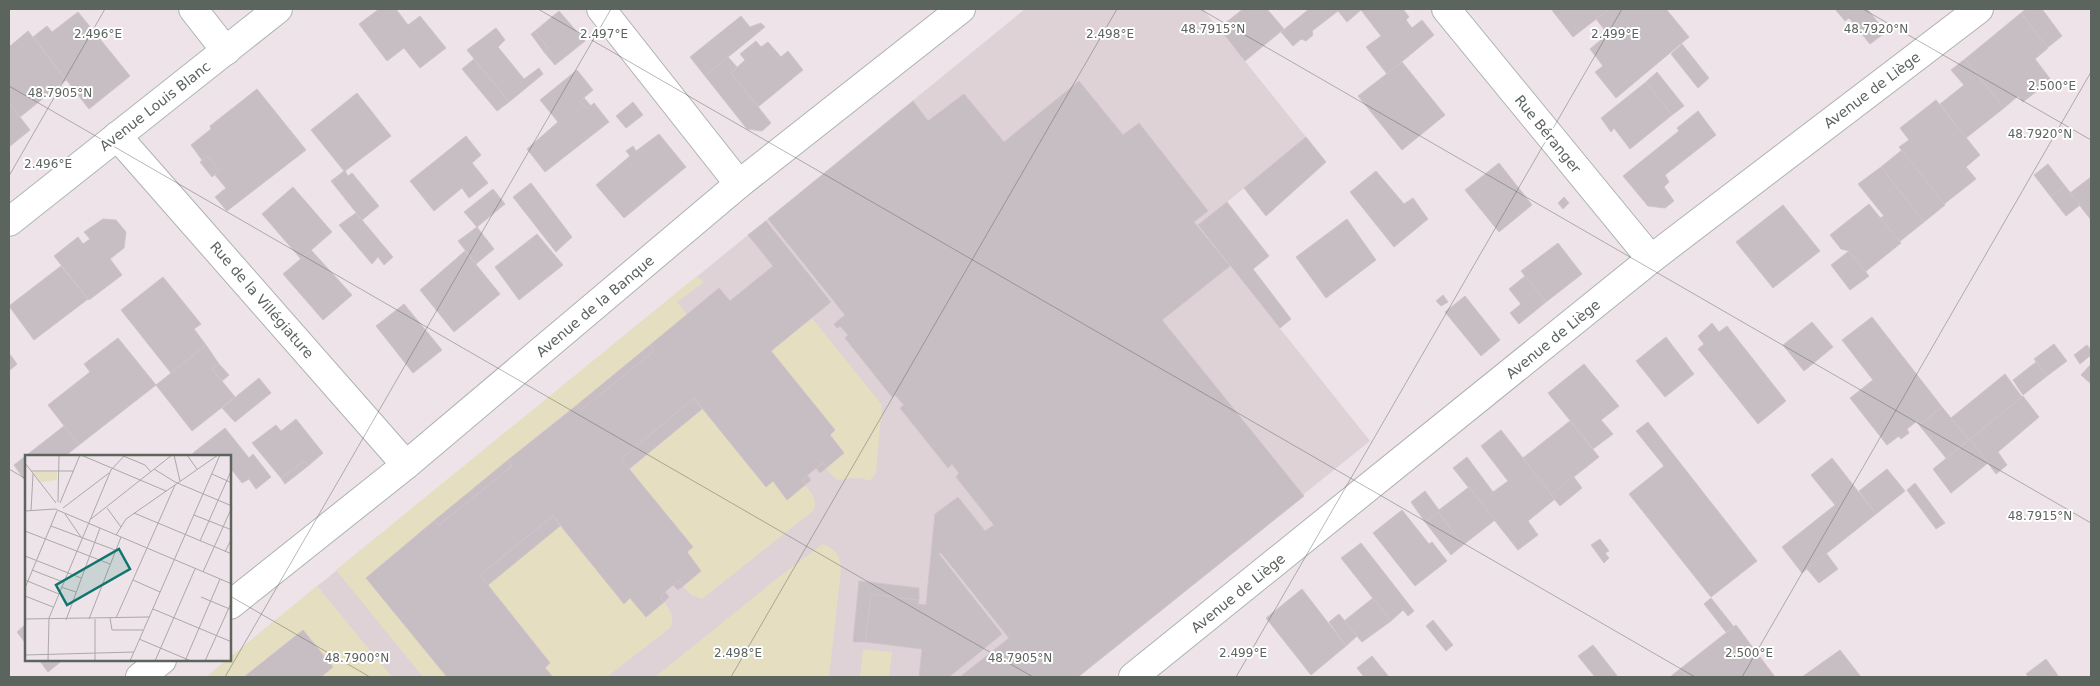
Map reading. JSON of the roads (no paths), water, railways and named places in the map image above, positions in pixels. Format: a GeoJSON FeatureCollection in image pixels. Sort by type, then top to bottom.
{"type":"FeatureCollection","features":[{"type":"Feature","properties":{"kind":"street"},"geometry":{"type":"LineString","coordinates":[[192,9],[226,51]]}},
{"type":"Feature","properties":{"kind":"street","name":"Avenue Louis Blanc"},"geometry":{"type":"LineString","coordinates":[[9,222],[278,9]]}},
{"type":"Feature","properties":{"kind":"street"},"geometry":{"type":"LineString","coordinates":[[601,9],[739,184]]}},
{"type":"Feature","properties":{"kind":"street","name":"Avenue de la Banque"},"geometry":{"type":"LineString","coordinates":[[231,604],[406,465],[739,184],[961,9]]}},
{"type":"Feature","properties":{"kind":"street","name":"Rue Béranger"},"geometry":{"type":"LineString","coordinates":[[1446,9],[1651,260]]}},
{"type":"Feature","properties":{"kind":"street","name":"Avenue de Liège"},"geometry":{"type":"LineString","coordinates":[[1133,677],[1651,260],[1979,9]]}},
{"type":"Feature","properties":{"kind":"street","name":"Rue de la Villégiature"},"geometry":{"type":"LineString","coordinates":[[117,136],[406,465]]}},
{"type":"Feature","properties":{"kind":"street"},"geometry":{"type":"LineString","coordinates":[[140,677],[161,661]]}}]}
